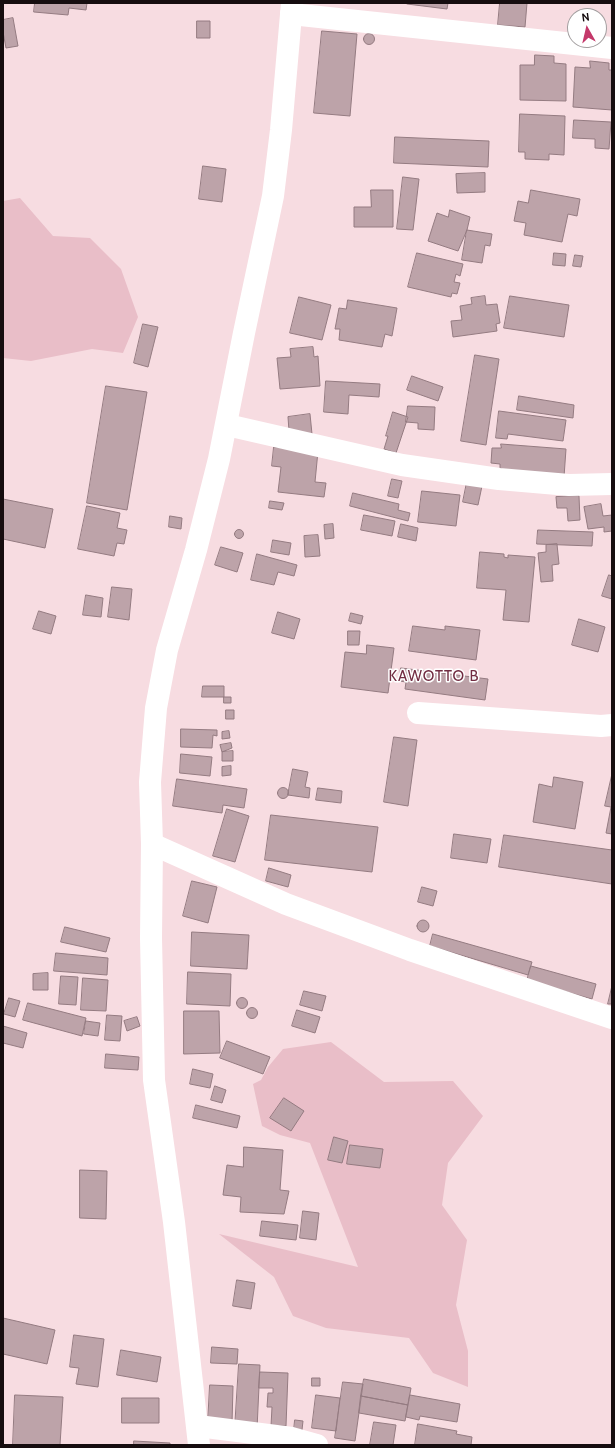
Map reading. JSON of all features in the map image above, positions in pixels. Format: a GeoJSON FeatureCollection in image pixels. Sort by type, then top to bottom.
{"type":"FeatureCollection","features":[{"type":"Feature","properties":{"kind":"street"},"geometry":{"type":"LineString","coordinates":[[317,1445],[292,1438],[198,1436],[174,1222],[154,1080],[151,938],[152,844],[150,782],[156,708],[167,650],[196,550],[220,459],[244,333],[273,196],[281,130],[292,9],[612,48]]}},
{"type":"Feature","properties":{"kind":"street"},"geometry":{"type":"LineString","coordinates":[[227,425],[402,465],[499,480],[569,485],[612,484]]}},
{"type":"Feature","properties":{"kind":"street"},"geometry":{"type":"LineString","coordinates":[[418,713],[601,726],[612,725]]}},
{"type":"Feature","properties":{"kind":"street"},"geometry":{"type":"LineString","coordinates":[[152,844],[294,907],[410,950],[612,1018]]}},
{"type":"Feature","properties":{"kind":"shaded area"},"geometry":{"type":"Polygon","coordinates":[[[20,198],[53,236],[90,238],[121,269],[138,317],[123,353],[92,349],[31,361],[3,358],[3,201],[20,198]]]}},
{"type":"Feature","properties":{"kind":"shaded area"},"geometry":{"type":"Polygon","coordinates":[[[331,1042],[384,1082],[453,1081],[483,1116],[448,1163],[442,1205],[467,1240],[456,1305],[468,1351],[468,1387],[433,1373],[409,1338],[326,1328],[293,1316],[274,1277],[219,1234],[358,1267],[310,1143],[280,1135],[262,1126],[253,1084],[261,1080],[268,1067],[283,1049],[331,1042]]]}},
{"type":"Feature","properties":{"kind":"building"},"geometry":{"type":"Polygon","coordinates":[[[35,3],[87,3],[86,10],[69,8],[68,15],[34,12],[35,3]]]}},
{"type":"Feature","properties":{"kind":"building"},"geometry":{"type":"Polygon","coordinates":[[[407,3],[448,3],[447,9],[407,3]]]}},
{"type":"Feature","properties":{"kind":"building"},"geometry":{"type":"Polygon","coordinates":[[[500,3],[527,3],[525,27],[498,25],[500,3]]]}},
{"type":"Feature","properties":{"kind":"building"},"geometry":{"type":"Polygon","coordinates":[[[13,18],[18,46],[6,48],[3,32],[3,20],[13,18]]]}},
{"type":"Feature","properties":{"kind":"building"},"geometry":{"type":"Polygon","coordinates":[[[197,21],[210,21],[210,38],[197,38],[197,21]]]}},
{"type":"Feature","properties":{"kind":"building"},"geometry":{"type":"Polygon","coordinates":[[[322,31],[357,34],[350,116],[314,113],[322,31]]]}},
{"type":"Feature","properties":{"kind":"building"},"geometry":{"type":"Polygon","coordinates":[[[367,34],[371,34],[373,35],[373,43],[367,44],[364,41],[364,37],[367,34]]]}},
{"type":"Feature","properties":{"kind":"building"},"geometry":{"type":"Polygon","coordinates":[[[535,55],[554,56],[554,63],[566,64],[566,101],[520,100],[520,65],[534,65],[535,55]]]}},
{"type":"Feature","properties":{"kind":"building"},"geometry":{"type":"Polygon","coordinates":[[[590,61],[609,63],[609,70],[612,70],[612,110],[573,107],[575,67],[590,68],[590,61]]]}},
{"type":"Feature","properties":{"kind":"building"},"geometry":{"type":"Polygon","coordinates":[[[520,114],[565,116],[564,155],[549,154],[549,160],[525,159],[525,152],[519,152],[520,114]]]}},
{"type":"Feature","properties":{"kind":"building"},"geometry":{"type":"Polygon","coordinates":[[[574,120],[611,122],[609,149],[595,148],[595,139],[573,138],[574,120]]]}},
{"type":"Feature","properties":{"kind":"building"},"geometry":{"type":"Polygon","coordinates":[[[395,137],[489,141],[488,167],[394,163],[395,137]]]}},
{"type":"Feature","properties":{"kind":"building"},"geometry":{"type":"Polygon","coordinates":[[[203,166],[226,169],[222,202],[199,199],[203,166]]]}},
{"type":"Feature","properties":{"kind":"building"},"geometry":{"type":"Polygon","coordinates":[[[485,173],[485,192],[457,193],[456,174],[485,173]]]}},
{"type":"Feature","properties":{"kind":"building"},"geometry":{"type":"Polygon","coordinates":[[[403,177],[419,179],[413,230],[397,229],[403,177]]]}},
{"type":"Feature","properties":{"kind":"building"},"geometry":{"type":"Polygon","coordinates":[[[371,190],[393,190],[393,227],[354,227],[354,207],[371,207],[371,190]]]}},
{"type":"Feature","properties":{"kind":"building"},"geometry":{"type":"Polygon","coordinates":[[[531,190],[580,199],[577,216],[568,214],[562,242],[524,235],[526,223],[514,221],[518,201],[528,203],[531,190]]]}},
{"type":"Feature","properties":{"kind":"building"},"geometry":{"type":"Polygon","coordinates":[[[450,210],[470,217],[467,230],[458,251],[428,241],[437,213],[448,217],[450,210]]]}},
{"type":"Feature","properties":{"kind":"building"},"geometry":{"type":"Polygon","coordinates":[[[467,230],[492,234],[490,246],[485,245],[482,263],[462,260],[467,230]]]}},
{"type":"Feature","properties":{"kind":"building"},"geometry":{"type":"Polygon","coordinates":[[[417,253],[463,264],[460,276],[456,274],[454,282],[460,283],[457,294],[452,293],[451,297],[408,287],[417,253]]]}},
{"type":"Feature","properties":{"kind":"building"},"geometry":{"type":"Polygon","coordinates":[[[554,253],[566,254],[565,266],[553,265],[554,253]]]}},
{"type":"Feature","properties":{"kind":"building"},"geometry":{"type":"Polygon","coordinates":[[[575,255],[583,256],[581,267],[573,266],[575,255]]]}},
{"type":"Feature","properties":{"kind":"building"},"geometry":{"type":"Polygon","coordinates":[[[485,296],[486,305],[497,304],[500,323],[496,324],[497,331],[453,337],[451,321],[462,320],[460,306],[472,304],[471,298],[485,296]]]}},
{"type":"Feature","properties":{"kind":"building"},"geometry":{"type":"Polygon","coordinates":[[[510,296],[569,305],[564,337],[504,328],[510,296]]]}},
{"type":"Feature","properties":{"kind":"building"},"geometry":{"type":"Polygon","coordinates":[[[299,297],[331,305],[322,340],[290,333],[299,297]]]}},
{"type":"Feature","properties":{"kind":"building"},"geometry":{"type":"Polygon","coordinates":[[[348,300],[397,308],[392,336],[385,334],[382,347],[339,340],[340,329],[335,329],[339,308],[346,309],[348,300]]]}},
{"type":"Feature","properties":{"kind":"building"},"geometry":{"type":"Polygon","coordinates":[[[143,324],[158,327],[148,367],[134,363],[143,324]]]}},
{"type":"Feature","properties":{"kind":"building"},"geometry":{"type":"Polygon","coordinates":[[[313,347],[314,357],[318,356],[320,386],[280,389],[277,358],[291,357],[290,349],[313,347]]]}},
{"type":"Feature","properties":{"kind":"building"},"geometry":{"type":"Polygon","coordinates":[[[475,355],[499,359],[486,445],[461,441],[475,355]]]}},
{"type":"Feature","properties":{"kind":"building"},"geometry":{"type":"Polygon","coordinates":[[[412,376],[443,387],[438,401],[407,390],[412,376]]]}},
{"type":"Feature","properties":{"kind":"building"},"geometry":{"type":"Polygon","coordinates":[[[326,381],[380,384],[379,397],[349,395],[348,414],[324,412],[326,381]]]}},
{"type":"Feature","properties":{"kind":"building"},"geometry":{"type":"Polygon","coordinates":[[[106,386],[147,392],[127,510],[87,503],[106,386]]]}},
{"type":"Feature","properties":{"kind":"building"},"geometry":{"type":"Polygon","coordinates":[[[519,396],[574,405],[573,418],[517,410],[519,396]]]}},
{"type":"Feature","properties":{"kind":"building"},"geometry":{"type":"Polygon","coordinates":[[[408,406],[435,407],[434,430],[418,429],[418,423],[406,422],[408,406]]]}},
{"type":"Feature","properties":{"kind":"building"},"geometry":{"type":"Polygon","coordinates":[[[499,411],[566,420],[563,441],[508,434],[507,439],[496,438],[499,411]]]}},
{"type":"Feature","properties":{"kind":"building"},"geometry":{"type":"Polygon","coordinates":[[[393,412],[408,417],[396,453],[384,449],[393,412]]]}},
{"type":"Feature","properties":{"kind":"building"},"geometry":{"type":"Polygon","coordinates":[[[310,414],[312,434],[289,431],[288,417],[310,414]]]}},
{"type":"Feature","properties":{"kind":"building"},"geometry":{"type":"Polygon","coordinates":[[[501,444],[566,449],[564,477],[500,472],[500,464],[491,463],[492,448],[501,448],[501,444]]]}},
{"type":"Feature","properties":{"kind":"building"},"geometry":{"type":"Polygon","coordinates":[[[274,447],[318,451],[315,482],[326,483],[324,497],[278,492],[281,467],[272,466],[274,447]]]}},
{"type":"Feature","properties":{"kind":"building"},"geometry":{"type":"Polygon","coordinates":[[[392,479],[402,481],[398,498],[388,496],[392,479]]]}},
{"type":"Feature","properties":{"kind":"building"},"geometry":{"type":"Polygon","coordinates":[[[467,482],[482,486],[478,505],[463,502],[467,482]]]}},
{"type":"Feature","properties":{"kind":"building"},"geometry":{"type":"Polygon","coordinates":[[[422,491],[460,495],[456,526],[418,522],[422,491]]]}},
{"type":"Feature","properties":{"kind":"building"},"geometry":{"type":"Polygon","coordinates":[[[353,493],[399,504],[398,510],[410,513],[408,521],[350,506],[353,493]]]}},
{"type":"Feature","properties":{"kind":"building"},"geometry":{"type":"Polygon","coordinates":[[[579,496],[580,520],[568,521],[567,508],[557,508],[556,497],[579,496]]]}},
{"type":"Feature","properties":{"kind":"building"},"geometry":{"type":"Polygon","coordinates":[[[3,499],[53,509],[45,548],[3,539],[3,499]]]}},
{"type":"Feature","properties":{"kind":"building"},"geometry":{"type":"Polygon","coordinates":[[[270,501],[284,503],[282,510],[269,508],[270,501]]]}},
{"type":"Feature","properties":{"kind":"building"},"geometry":{"type":"Polygon","coordinates":[[[601,504],[603,516],[612,515],[612,531],[604,532],[604,527],[588,529],[584,507],[601,504]]]}},
{"type":"Feature","properties":{"kind":"building"},"geometry":{"type":"Polygon","coordinates":[[[87,506],[120,513],[117,528],[127,530],[124,544],[117,543],[114,556],[78,549],[87,506]]]}},
{"type":"Feature","properties":{"kind":"building"},"geometry":{"type":"Polygon","coordinates":[[[364,515],[395,521],[392,536],[361,530],[364,515]]]}},
{"type":"Feature","properties":{"kind":"building"},"geometry":{"type":"Polygon","coordinates":[[[170,516],[182,518],[181,529],[169,527],[170,516]]]}},
{"type":"Feature","properties":{"kind":"building"},"geometry":{"type":"Polygon","coordinates":[[[333,524],[334,538],[325,539],[324,525],[333,524]]]}},
{"type":"Feature","properties":{"kind":"building"},"geometry":{"type":"Polygon","coordinates":[[[401,524],[418,528],[416,541],[398,537],[401,524]]]}},
{"type":"Feature","properties":{"kind":"building"},"geometry":{"type":"Polygon","coordinates":[[[237,530],[241,530],[243,534],[241,538],[237,538],[235,536],[235,532],[237,530]]]}},
{"type":"Feature","properties":{"kind":"building"},"geometry":{"type":"Polygon","coordinates":[[[538,530],[593,532],[592,546],[537,544],[538,530]]]}},
{"type":"Feature","properties":{"kind":"building"},"geometry":{"type":"Polygon","coordinates":[[[318,535],[320,556],[305,557],[304,536],[318,535]]]}},
{"type":"Feature","properties":{"kind":"building"},"geometry":{"type":"Polygon","coordinates":[[[273,540],[291,543],[289,555],[271,552],[273,540]]]}},
{"type":"Feature","properties":{"kind":"building"},"geometry":{"type":"Polygon","coordinates":[[[557,544],[559,564],[552,565],[553,581],[541,582],[538,553],[546,552],[546,545],[557,544]]]}},
{"type":"Feature","properties":{"kind":"building"},"geometry":{"type":"Polygon","coordinates":[[[221,547],[243,553],[237,572],[215,565],[221,547]]]}},
{"type":"Feature","properties":{"kind":"building"},"geometry":{"type":"Polygon","coordinates":[[[480,552],[504,554],[504,557],[508,558],[508,555],[535,557],[529,622],[503,620],[506,590],[477,588],[480,552]]]}},
{"type":"Feature","properties":{"kind":"building"},"geometry":{"type":"Polygon","coordinates":[[[257,554],[297,565],[294,576],[278,572],[274,585],[251,580],[257,554]]]}},
{"type":"Feature","properties":{"kind":"building"},"geometry":{"type":"Polygon","coordinates":[[[609,575],[612,576],[612,599],[602,596],[609,575]]]}},
{"type":"Feature","properties":{"kind":"building"},"geometry":{"type":"Polygon","coordinates":[[[112,587],[132,589],[129,620],[108,617],[112,587]]]}},
{"type":"Feature","properties":{"kind":"building"},"geometry":{"type":"Polygon","coordinates":[[[86,595],[103,598],[101,617],[83,615],[86,595]]]}},
{"type":"Feature","properties":{"kind":"building"},"geometry":{"type":"Polygon","coordinates":[[[39,611],[56,616],[51,634],[33,629],[39,611]]]}},
{"type":"Feature","properties":{"kind":"building"},"geometry":{"type":"Polygon","coordinates":[[[278,612],[300,619],[294,639],[272,633],[278,612]]]}},
{"type":"Feature","properties":{"kind":"building"},"geometry":{"type":"Polygon","coordinates":[[[351,613],[363,616],[361,624],[349,621],[351,613]]]}},
{"type":"Feature","properties":{"kind":"building"},"geometry":{"type":"Polygon","coordinates":[[[579,619],[605,627],[598,652],[572,645],[579,619]]]}},
{"type":"Feature","properties":{"kind":"building"},"geometry":{"type":"Polygon","coordinates":[[[413,626],[445,630],[445,626],[480,630],[476,660],[409,651],[413,626]]]}},
{"type":"Feature","properties":{"kind":"building"},"geometry":{"type":"Polygon","coordinates":[[[348,631],[360,631],[359,645],[348,645],[348,631]]]}},
{"type":"Feature","properties":{"kind":"building"},"geometry":{"type":"Polygon","coordinates":[[[367,645],[394,648],[388,693],[341,687],[345,652],[366,654],[367,645]]]}},
{"type":"Feature","properties":{"kind":"building"},"geometry":{"type":"Polygon","coordinates":[[[401,668],[488,679],[485,700],[405,689],[406,682],[399,681],[401,668]]]}},
{"type":"Feature","properties":{"kind":"building"},"geometry":{"type":"Polygon","coordinates":[[[203,686],[224,686],[224,697],[202,697],[203,686]]]}},
{"type":"Feature","properties":{"kind":"building"},"geometry":{"type":"Polygon","coordinates":[[[224,697],[231,697],[231,703],[224,703],[224,697]]]}},
{"type":"Feature","properties":{"kind":"building"},"geometry":{"type":"Polygon","coordinates":[[[226,710],[234,710],[234,719],[226,719],[226,710]]]}},
{"type":"Feature","properties":{"kind":"building"},"geometry":{"type":"Polygon","coordinates":[[[181,729],[217,730],[217,736],[213,735],[212,748],[181,747],[181,729]]]}},
{"type":"Feature","properties":{"kind":"building"},"geometry":{"type":"Polygon","coordinates":[[[229,731],[230,738],[222,739],[222,732],[229,731]]]}},
{"type":"Feature","properties":{"kind":"building"},"geometry":{"type":"Polygon","coordinates":[[[394,737],[417,740],[408,806],[384,802],[394,737]]]}},
{"type":"Feature","properties":{"kind":"building"},"geometry":{"type":"Polygon","coordinates":[[[231,743],[232,748],[222,752],[220,745],[231,743]]]}},
{"type":"Feature","properties":{"kind":"building"},"geometry":{"type":"Polygon","coordinates":[[[233,751],[233,761],[222,761],[222,752],[233,751]]]}},
{"type":"Feature","properties":{"kind":"building"},"geometry":{"type":"Polygon","coordinates":[[[181,754],[212,757],[210,776],[180,773],[181,754]]]}},
{"type":"Feature","properties":{"kind":"building"},"geometry":{"type":"Polygon","coordinates":[[[231,766],[231,775],[222,776],[222,767],[231,766]]]}},
{"type":"Feature","properties":{"kind":"building"},"geometry":{"type":"Polygon","coordinates":[[[293,769],[308,772],[305,787],[310,788],[309,798],[288,795],[293,769]]]}},
{"type":"Feature","properties":{"kind":"building"},"geometry":{"type":"Polygon","coordinates":[[[612,774],[612,834],[606,833],[611,807],[605,806],[612,774]]]}},
{"type":"Feature","properties":{"kind":"building"},"geometry":{"type":"Polygon","coordinates":[[[554,777],[583,782],[575,829],[533,822],[539,784],[552,787],[554,777]]]}},
{"type":"Feature","properties":{"kind":"building"},"geometry":{"type":"Polygon","coordinates":[[[177,779],[247,789],[244,808],[223,805],[222,813],[173,806],[177,779]]]}},
{"type":"Feature","properties":{"kind":"building"},"geometry":{"type":"Polygon","coordinates":[[[281,788],[285,788],[287,789],[287,797],[281,798],[278,795],[278,791],[281,788]]]}},
{"type":"Feature","properties":{"kind":"building"},"geometry":{"type":"Polygon","coordinates":[[[318,788],[342,791],[341,803],[316,800],[318,788]]]}},
{"type":"Feature","properties":{"kind":"building"},"geometry":{"type":"Polygon","coordinates":[[[227,809],[249,816],[235,862],[213,856],[227,809]]]}},
{"type":"Feature","properties":{"kind":"building"},"geometry":{"type":"Polygon","coordinates":[[[271,815],[378,827],[372,872],[265,860],[271,815]]]}},
{"type":"Feature","properties":{"kind":"building"},"geometry":{"type":"Polygon","coordinates":[[[454,834],[491,839],[487,863],[451,858],[454,834]]]}},
{"type":"Feature","properties":{"kind":"building"},"geometry":{"type":"Polygon","coordinates":[[[504,835],[612,850],[612,884],[499,867],[504,835]]]}},
{"type":"Feature","properties":{"kind":"building"},"geometry":{"type":"Polygon","coordinates":[[[269,868],[291,875],[288,887],[266,881],[269,868]]]}},
{"type":"Feature","properties":{"kind":"building"},"geometry":{"type":"Polygon","coordinates":[[[192,881],[217,887],[208,923],[183,916],[192,881]]]}},
{"type":"Feature","properties":{"kind":"building"},"geometry":{"type":"Polygon","coordinates":[[[422,887],[437,891],[433,906],[418,902],[422,887]]]}},
{"type":"Feature","properties":{"kind":"building"},"geometry":{"type":"Polygon","coordinates":[[[423,920],[427,922],[429,926],[427,930],[423,932],[419,930],[417,926],[419,922],[423,920]]]}},
{"type":"Feature","properties":{"kind":"building"},"geometry":{"type":"Polygon","coordinates":[[[65,927],[110,938],[106,952],[61,942],[65,927]]]}},
{"type":"Feature","properties":{"kind":"building"},"geometry":{"type":"Polygon","coordinates":[[[192,932],[249,935],[247,969],[191,966],[192,932]]]}},
{"type":"Feature","properties":{"kind":"building"},"geometry":{"type":"Polygon","coordinates":[[[433,934],[532,962],[528,975],[430,946],[433,934]]]}},
{"type":"Feature","properties":{"kind":"building"},"geometry":{"type":"Polygon","coordinates":[[[56,953],[108,958],[107,975],[54,971],[56,953]]]}},
{"type":"Feature","properties":{"kind":"building"},"geometry":{"type":"Polygon","coordinates":[[[531,966],[596,984],[592,999],[527,981],[531,966]]]}},
{"type":"Feature","properties":{"kind":"building"},"geometry":{"type":"Polygon","coordinates":[[[188,972],[231,974],[230,1006],[187,1004],[188,972]]]}},
{"type":"Feature","properties":{"kind":"building"},"geometry":{"type":"Polygon","coordinates":[[[48,973],[48,990],[33,990],[33,974],[48,973]]]}},
{"type":"Feature","properties":{"kind":"building"},"geometry":{"type":"Polygon","coordinates":[[[61,976],[78,977],[76,1005],[59,1004],[61,976]]]}},
{"type":"Feature","properties":{"kind":"building"},"geometry":{"type":"Polygon","coordinates":[[[83,978],[108,980],[106,1011],[81,1010],[83,978]]]}},
{"type":"Feature","properties":{"kind":"building"},"geometry":{"type":"Polygon","coordinates":[[[612,986],[612,1004],[608,1004],[612,986]]]}},
{"type":"Feature","properties":{"kind":"building"},"geometry":{"type":"Polygon","coordinates":[[[304,991],[326,996],[322,1011],[300,1005],[304,991]]]}},
{"type":"Feature","properties":{"kind":"building"},"geometry":{"type":"Polygon","coordinates":[[[9,998],[20,1001],[15,1017],[4,1014],[9,998]]]}},
{"type":"Feature","properties":{"kind":"building"},"geometry":{"type":"Polygon","coordinates":[[[240,998],[244,998],[246,999],[246,1007],[240,1008],[237,1005],[237,1001],[240,998]]]}},
{"type":"Feature","properties":{"kind":"building"},"geometry":{"type":"Polygon","coordinates":[[[28,1003],[86,1018],[82,1036],[23,1020],[28,1003]]]}},
{"type":"Feature","properties":{"kind":"building"},"geometry":{"type":"Polygon","coordinates":[[[250,1008],[254,1008],[256,1009],[256,1017],[250,1018],[247,1015],[247,1011],[250,1008]]]}},
{"type":"Feature","properties":{"kind":"building"},"geometry":{"type":"Polygon","coordinates":[[[297,1010],[320,1017],[315,1033],[292,1026],[297,1010]]]}},
{"type":"Feature","properties":{"kind":"building"},"geometry":{"type":"Polygon","coordinates":[[[184,1011],[219,1011],[220,1053],[184,1054],[184,1011]]]}},
{"type":"Feature","properties":{"kind":"building"},"geometry":{"type":"Polygon","coordinates":[[[107,1015],[122,1016],[120,1041],[105,1040],[107,1015]]]}},
{"type":"Feature","properties":{"kind":"building"},"geometry":{"type":"Polygon","coordinates":[[[137,1017],[140,1026],[127,1031],[124,1021],[137,1017]]]}},
{"type":"Feature","properties":{"kind":"building"},"geometry":{"type":"Polygon","coordinates":[[[86,1021],[100,1023],[98,1036],[84,1034],[86,1021]]]}},
{"type":"Feature","properties":{"kind":"building"},"geometry":{"type":"Polygon","coordinates":[[[3,1026],[27,1033],[23,1048],[3,1043],[3,1026]]]}},
{"type":"Feature","properties":{"kind":"building"},"geometry":{"type":"Polygon","coordinates":[[[227,1041],[270,1057],[263,1074],[220,1058],[227,1041]]]}},
{"type":"Feature","properties":{"kind":"building"},"geometry":{"type":"Polygon","coordinates":[[[106,1054],[139,1057],[138,1070],[105,1068],[106,1054]]]}},
{"type":"Feature","properties":{"kind":"building"},"geometry":{"type":"Polygon","coordinates":[[[193,1069],[213,1074],[210,1088],[190,1084],[193,1069]]]}},
{"type":"Feature","properties":{"kind":"building"},"geometry":{"type":"Polygon","coordinates":[[[215,1086],[226,1090],[222,1103],[211,1100],[215,1086]]]}},
{"type":"Feature","properties":{"kind":"building"},"geometry":{"type":"Polygon","coordinates":[[[284,1098],[304,1111],[291,1131],[270,1118],[284,1098]]]}},
{"type":"Feature","properties":{"kind":"building"},"geometry":{"type":"Polygon","coordinates":[[[196,1105],[240,1116],[237,1128],[193,1118],[196,1105]]]}},
{"type":"Feature","properties":{"kind":"building"},"geometry":{"type":"Polygon","coordinates":[[[334,1137],[348,1141],[342,1163],[328,1160],[334,1137]]]}},
{"type":"Feature","properties":{"kind":"building"},"geometry":{"type":"Polygon","coordinates":[[[350,1145],[383,1149],[380,1168],[347,1164],[350,1145]]]}},
{"type":"Feature","properties":{"kind":"building"},"geometry":{"type":"Polygon","coordinates":[[[244,1147],[283,1150],[280,1190],[289,1191],[284,1214],[240,1212],[241,1197],[223,1195],[227,1165],[243,1167],[244,1147]]]}},
{"type":"Feature","properties":{"kind":"building"},"geometry":{"type":"Polygon","coordinates":[[[80,1170],[107,1171],[106,1219],[80,1218],[80,1170]]]}},
{"type":"Feature","properties":{"kind":"building"},"geometry":{"type":"Polygon","coordinates":[[[303,1211],[319,1213],[316,1240],[300,1238],[303,1211]]]}},
{"type":"Feature","properties":{"kind":"building"},"geometry":{"type":"Polygon","coordinates":[[[262,1221],[298,1225],[296,1240],[260,1236],[262,1221]]]}},
{"type":"Feature","properties":{"kind":"building"},"geometry":{"type":"Polygon","coordinates":[[[237,1280],[255,1283],[251,1309],[233,1306],[237,1280]]]}},
{"type":"Feature","properties":{"kind":"building"},"geometry":{"type":"Polygon","coordinates":[[[3,1318],[55,1330],[47,1364],[3,1354],[3,1318]]]}},
{"type":"Feature","properties":{"kind":"building"},"geometry":{"type":"Polygon","coordinates":[[[74,1335],[104,1339],[98,1387],[76,1384],[79,1368],[70,1367],[74,1335]]]}},
{"type":"Feature","properties":{"kind":"building"},"geometry":{"type":"Polygon","coordinates":[[[212,1347],[238,1349],[237,1364],[211,1363],[212,1347]]]}},
{"type":"Feature","properties":{"kind":"building"},"geometry":{"type":"Polygon","coordinates":[[[121,1350],[161,1357],[157,1382],[117,1375],[121,1350]]]}},
{"type":"Feature","properties":{"kind":"building"},"geometry":{"type":"Polygon","coordinates":[[[239,1364],[260,1365],[257,1429],[235,1428],[239,1364]]]}},
{"type":"Feature","properties":{"kind":"building"},"geometry":{"type":"Polygon","coordinates":[[[260,1372],[288,1373],[286,1426],[271,1426],[272,1407],[267,1407],[268,1393],[273,1393],[273,1388],[259,1388],[260,1372]]]}},
{"type":"Feature","properties":{"kind":"building"},"geometry":{"type":"Polygon","coordinates":[[[312,1378],[320,1378],[320,1386],[312,1386],[312,1378]]]}},
{"type":"Feature","properties":{"kind":"building"},"geometry":{"type":"Polygon","coordinates":[[[364,1379],[411,1388],[408,1405],[361,1396],[364,1379]]]}},
{"type":"Feature","properties":{"kind":"building"},"geometry":{"type":"Polygon","coordinates":[[[343,1382],[363,1384],[355,1441],[335,1438],[343,1382]]]}},
{"type":"Feature","properties":{"kind":"building"},"geometry":{"type":"Polygon","coordinates":[[[210,1385],[233,1386],[232,1424],[208,1423],[210,1385]]]}},
{"type":"Feature","properties":{"kind":"building"},"geometry":{"type":"Polygon","coordinates":[[[15,1395],[63,1397],[60,1445],[13,1445],[15,1395]]]}},
{"type":"Feature","properties":{"kind":"building"},"geometry":{"type":"Polygon","coordinates":[[[316,1395],[340,1398],[336,1431],[312,1428],[316,1395]]]}},
{"type":"Feature","properties":{"kind":"building"},"geometry":{"type":"Polygon","coordinates":[[[410,1395],[460,1404],[457,1422],[420,1416],[419,1420],[406,1417],[410,1395]]]}},
{"type":"Feature","properties":{"kind":"building"},"geometry":{"type":"Polygon","coordinates":[[[361,1396],[408,1405],[405,1421],[359,1413],[361,1396]]]}},
{"type":"Feature","properties":{"kind":"building"},"geometry":{"type":"Polygon","coordinates":[[[122,1398],[159,1398],[159,1423],[122,1423],[122,1398]]]}},
{"type":"Feature","properties":{"kind":"building"},"geometry":{"type":"Polygon","coordinates":[[[295,1420],[303,1421],[302,1430],[294,1430],[295,1420]]]}},
{"type":"Feature","properties":{"kind":"building"},"geometry":{"type":"Polygon","coordinates":[[[374,1422],[396,1425],[393,1445],[370,1445],[374,1422]]]}},
{"type":"Feature","properties":{"kind":"building"},"geometry":{"type":"Polygon","coordinates":[[[418,1424],[457,1431],[456,1434],[472,1437],[471,1445],[415,1445],[418,1424]]]}},
{"type":"Feature","properties":{"kind":"building"},"geometry":{"type":"Polygon","coordinates":[[[134,1441],[170,1443],[170,1445],[134,1445],[134,1441]]]}},
{"type":"Feature","properties":{"kind":"district","name":"KAWOTTO B"},"geometry":{"type":"Point","coordinates":[434,677]}}]}
